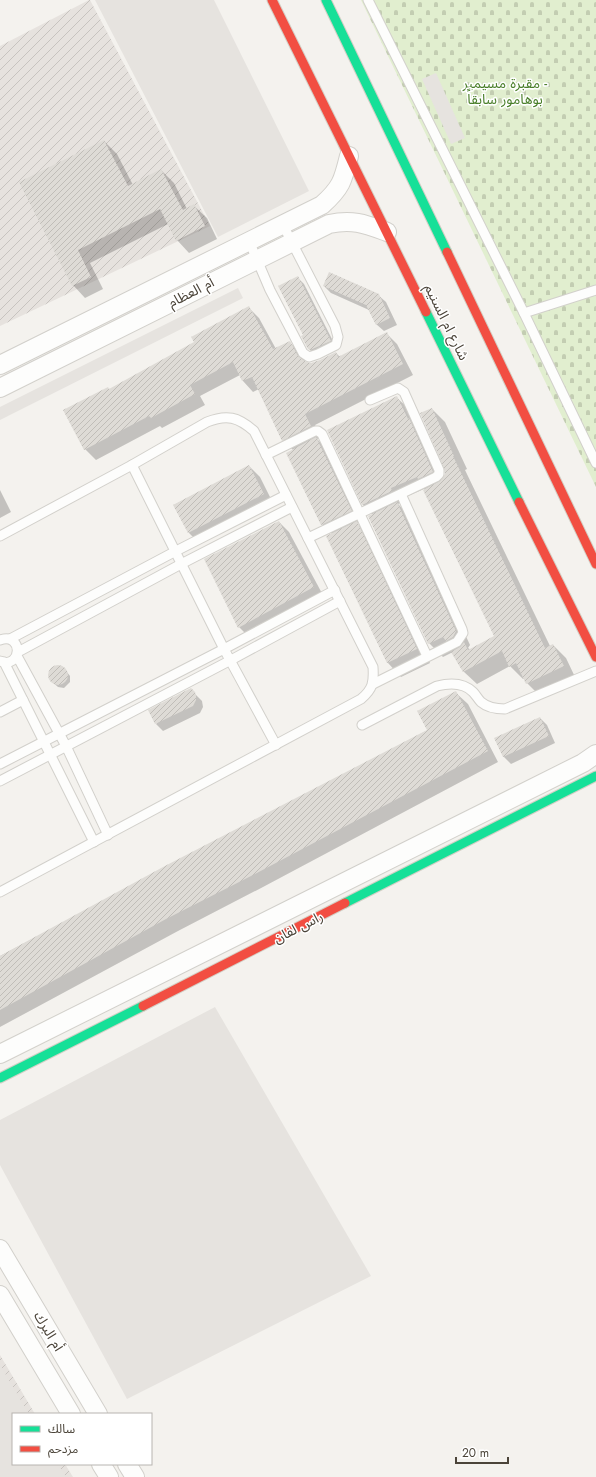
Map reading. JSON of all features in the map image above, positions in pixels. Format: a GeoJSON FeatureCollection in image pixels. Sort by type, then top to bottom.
{"type":"FeatureCollection","features":[{"type":"Feature","properties":{"kind":"main road","name":"شارع ام السنيم"},"geometry":{"type":"LineString","coordinates":[[272,0],[388,232],[596,657]]}},
{"type":"Feature","properties":{"kind":"main road"},"geometry":{"type":"LineString","coordinates":[[326,0],[596,564]]}},
{"type":"Feature","properties":{"kind":"main road","name":"راس لفان"},"geometry":{"type":"LineString","coordinates":[[0,1078],[596,776]]}},
{"type":"Feature","properties":{"kind":"street","name":"أم العظام"},"geometry":{"type":"LineString","coordinates":[[0,364],[322,206],[344,178],[349,156]]}},
{"type":"Feature","properties":{"kind":"street","name":"أم العظام"},"geometry":{"type":"LineString","coordinates":[[0,388],[329,224],[343,221],[366,225],[388,232]]}},
{"type":"Feature","properties":{"kind":"street","name":"راس لفان"},"geometry":{"type":"LineString","coordinates":[[0,1054],[583,763],[596,754]]}},
{"type":"Feature","properties":{"kind":"street","name":"أم البرك"},"geometry":{"type":"LineString","coordinates":[[0,1249],[97,1413]]}},
{"type":"Feature","properties":{"kind":"street","name":"أم البرك"},"geometry":{"type":"LineString","coordinates":[[0,1295],[70,1413]]}},
{"type":"Feature","properties":{"kind":"street"},"geometry":{"type":"LineString","coordinates":[[102,1465],[109,1477]]}},
{"type":"Feature","properties":{"kind":"street"},"geometry":{"type":"LineString","coordinates":[[129,1465],[135,1477]]}},
{"type":"Feature","properties":{"kind":"lane"},"geometry":{"type":"LineString","coordinates":[[368,0],[524,313],[596,463]]}},
{"type":"Feature","properties":{"kind":"lane"},"geometry":{"type":"LineString","coordinates":[[249,242],[270,290],[303,353],[309,357],[336,345],[338,337],[335,326],[283,224]]}},
{"type":"Feature","properties":{"kind":"lane"},"geometry":{"type":"LineString","coordinates":[[524,313],[596,290]]}},
{"type":"Feature","properties":{"kind":"lane"},"geometry":{"type":"LineString","coordinates":[[308,538],[436,477],[439,474],[439,470],[404,392],[401,389],[394,389],[370,400]]}},
{"type":"Feature","properties":{"kind":"lane"},"geometry":{"type":"LineString","coordinates":[[0,536],[208,422],[219,418],[232,418],[244,422],[254,431],[373,667],[373,684],[368,693],[361,699],[0,892]]}},
{"type":"Feature","properties":{"kind":"lane"},"geometry":{"type":"LineString","coordinates":[[266,455],[315,431],[320,432],[427,656]]}},
{"type":"Feature","properties":{"kind":"lane"},"geometry":{"type":"LineString","coordinates":[[132,465],[183,563],[224,649],[276,745]]}},
{"type":"Feature","properties":{"kind":"lane"},"geometry":{"type":"LineString","coordinates":[[373,684],[457,642],[462,636],[462,629],[401,494]]}},
{"type":"Feature","properties":{"kind":"lane"},"geometry":{"type":"LineString","coordinates":[[3,640],[286,495]]}},
{"type":"Feature","properties":{"kind":"lane"},"geometry":{"type":"LineString","coordinates":[[94,842],[23,700],[1,662],[12,661],[17,654],[183,563],[292,507]]}},
{"type":"Feature","properties":{"kind":"lane"},"geometry":{"type":"LineString","coordinates":[[0,764],[224,649],[334,590]]}},
{"type":"Feature","properties":{"kind":"lane"},"geometry":{"type":"LineString","coordinates":[[0,781],[340,601]]}},
{"type":"Feature","properties":{"kind":"lane"},"geometry":{"type":"LineString","coordinates":[[3,640],[16,644],[17,654],[66,746],[108,835]]}},
{"type":"Feature","properties":{"kind":"lane"},"geometry":{"type":"LineString","coordinates":[[362,725],[437,686],[456,684],[465,686],[473,692],[480,701],[488,706],[496,709],[505,709],[596,671]]}},
{"type":"Feature","properties":{"kind":"lane"},"geometry":{"type":"LineString","coordinates":[[0,712],[23,700]]}},
{"type":"Feature","properties":{"kind":"shaded area"},"geometry":{"type":"Polygon","coordinates":[[[89,0],[210,226],[0,326],[0,46],[89,0]]]}},
{"type":"Feature","properties":{"kind":"shaded area"},"geometry":{"type":"Polygon","coordinates":[[[95,0],[214,0],[309,191],[218,237],[95,0]]]}},
{"type":"Feature","properties":{"kind":"shaded area"},"geometry":{"type":"Polygon","coordinates":[[[436,73],[465,138],[451,144],[422,79],[436,73]]]}},
{"type":"Feature","properties":{"kind":"shaded area"},"geometry":{"type":"Polygon","coordinates":[[[238,288],[243,298],[0,420],[0,407],[238,288]]]}},
{"type":"Feature","properties":{"kind":"shaded area"},"geometry":{"type":"Polygon","coordinates":[[[215,1007],[371,1276],[127,1399],[0,1165],[0,1120],[215,1007]]]}},
{"type":"Feature","properties":{"kind":"shaded area"},"geometry":{"type":"Polygon","coordinates":[[[0,1355],[34,1413],[12,1413],[12,1465],[66,1465],[73,1477],[0,1477],[0,1355]]]}},
{"type":"Feature","properties":{"kind":"shaded area"},"geometry":{"type":"Polygon","coordinates":[[[0,1365],[28,1413],[12,1413],[12,1465],[59,1465],[66,1477],[0,1477],[0,1365]]]}},
{"type":"Feature","properties":{"kind":"green space","name":"مقبرة مسيمير - بوهامور سابقاً"},"geometry":{"type":"Polygon","coordinates":[[[361,0],[596,0],[596,487],[361,0]]]}},
{"type":"Feature","properties":{"kind":"building"},"geometry":{"type":"Polygon","coordinates":[[[104,140],[128,186],[161,169],[183,210],[194,204],[205,226],[176,241],[160,209],[78,250],[91,277],[72,286],[19,182],[104,140]]]}},
{"type":"Feature","properties":{"kind":"building"},"geometry":{"type":"Polygon","coordinates":[[[329,272],[379,294],[390,318],[376,325],[366,305],[323,286],[329,272]]]}},
{"type":"Feature","properties":{"kind":"building"},"geometry":{"type":"Polygon","coordinates":[[[298,276],[331,341],[310,350],[301,336],[303,335],[278,286],[298,276]]]}},
{"type":"Feature","properties":{"kind":"building"},"geometry":{"type":"Polygon","coordinates":[[[249,306],[273,349],[290,341],[298,356],[306,362],[311,363],[320,360],[336,352],[338,357],[387,332],[403,364],[305,414],[311,426],[282,441],[252,377],[242,381],[233,362],[190,385],[195,394],[151,418],[149,416],[84,450],[63,410],[108,387],[109,389],[194,342],[191,337],[249,306]]]}},
{"type":"Feature","properties":{"kind":"building"},"geometry":{"type":"Polygon","coordinates":[[[397,396],[408,419],[409,418],[433,472],[418,479],[417,477],[391,488],[392,491],[362,505],[327,430],[397,396]]]}},
{"type":"Feature","properties":{"kind":"building"},"geometry":{"type":"Polygon","coordinates":[[[432,408],[453,456],[545,648],[553,644],[564,666],[526,684],[516,663],[509,667],[502,651],[463,672],[451,652],[460,647],[464,642],[468,650],[494,636],[423,490],[440,481],[445,474],[444,468],[420,413],[432,408]]]}},
{"type":"Feature","properties":{"kind":"building"},"geometry":{"type":"Polygon","coordinates":[[[316,437],[352,511],[321,525],[286,453],[316,437]]]}},
{"type":"Feature","properties":{"kind":"building"},"geometry":{"type":"Polygon","coordinates":[[[249,465],[264,494],[188,533],[173,505],[249,465]]]}},
{"type":"Feature","properties":{"kind":"building"},"geometry":{"type":"Polygon","coordinates":[[[397,502],[456,631],[453,637],[446,641],[443,637],[428,644],[368,516],[397,502]]]}},
{"type":"Feature","properties":{"kind":"building"},"geometry":{"type":"Polygon","coordinates":[[[279,521],[314,587],[238,628],[204,559],[279,521]]]}},
{"type":"Feature","properties":{"kind":"building"},"geometry":{"type":"Polygon","coordinates":[[[357,521],[417,649],[387,663],[326,536],[357,521]]]}},
{"type":"Feature","properties":{"kind":"building"},"geometry":{"type":"Polygon","coordinates":[[[58,665],[65,668],[68,675],[65,682],[58,685],[51,682],[48,675],[51,668],[58,665]]]}},
{"type":"Feature","properties":{"kind":"building"},"geometry":{"type":"Polygon","coordinates":[[[191,688],[195,692],[196,696],[193,706],[155,724],[148,710],[191,688]]]}},
{"type":"Feature","properties":{"kind":"building"},"geometry":{"type":"Polygon","coordinates":[[[456,691],[488,751],[166,919],[0,1010],[0,956],[163,867],[427,730],[417,711],[456,691]]]}},
{"type":"Feature","properties":{"kind":"building"},"geometry":{"type":"Polygon","coordinates":[[[540,717],[549,736],[503,757],[494,738],[540,717]]]}},
{"type":"Feature","properties":{"kind":"traffic: fast"},"geometry":{"type":"LineString","coordinates":[[326,0],[447,252]]}},
{"type":"Feature","properties":{"kind":"traffic: fast"},"geometry":{"type":"LineString","coordinates":[[426,312],[519,502]]}},
{"type":"Feature","properties":{"kind":"traffic: fast"},"geometry":{"type":"LineString","coordinates":[[345,903],[596,776]]}},
{"type":"Feature","properties":{"kind":"traffic: fast"},"geometry":{"type":"LineString","coordinates":[[0,1078],[143,1006]]}},
{"type":"Feature","properties":{"kind":"traffic: jam"},"geometry":{"type":"LineString","coordinates":[[272,0],[426,312]]}},
{"type":"Feature","properties":{"kind":"traffic: jam"},"geometry":{"type":"LineString","coordinates":[[447,252],[596,564]]}},
{"type":"Feature","properties":{"kind":"traffic: jam"},"geometry":{"type":"LineString","coordinates":[[519,502],[596,657]]}},
{"type":"Feature","properties":{"kind":"traffic: jam"},"geometry":{"type":"LineString","coordinates":[[143,1006],[345,903]]}}]}
